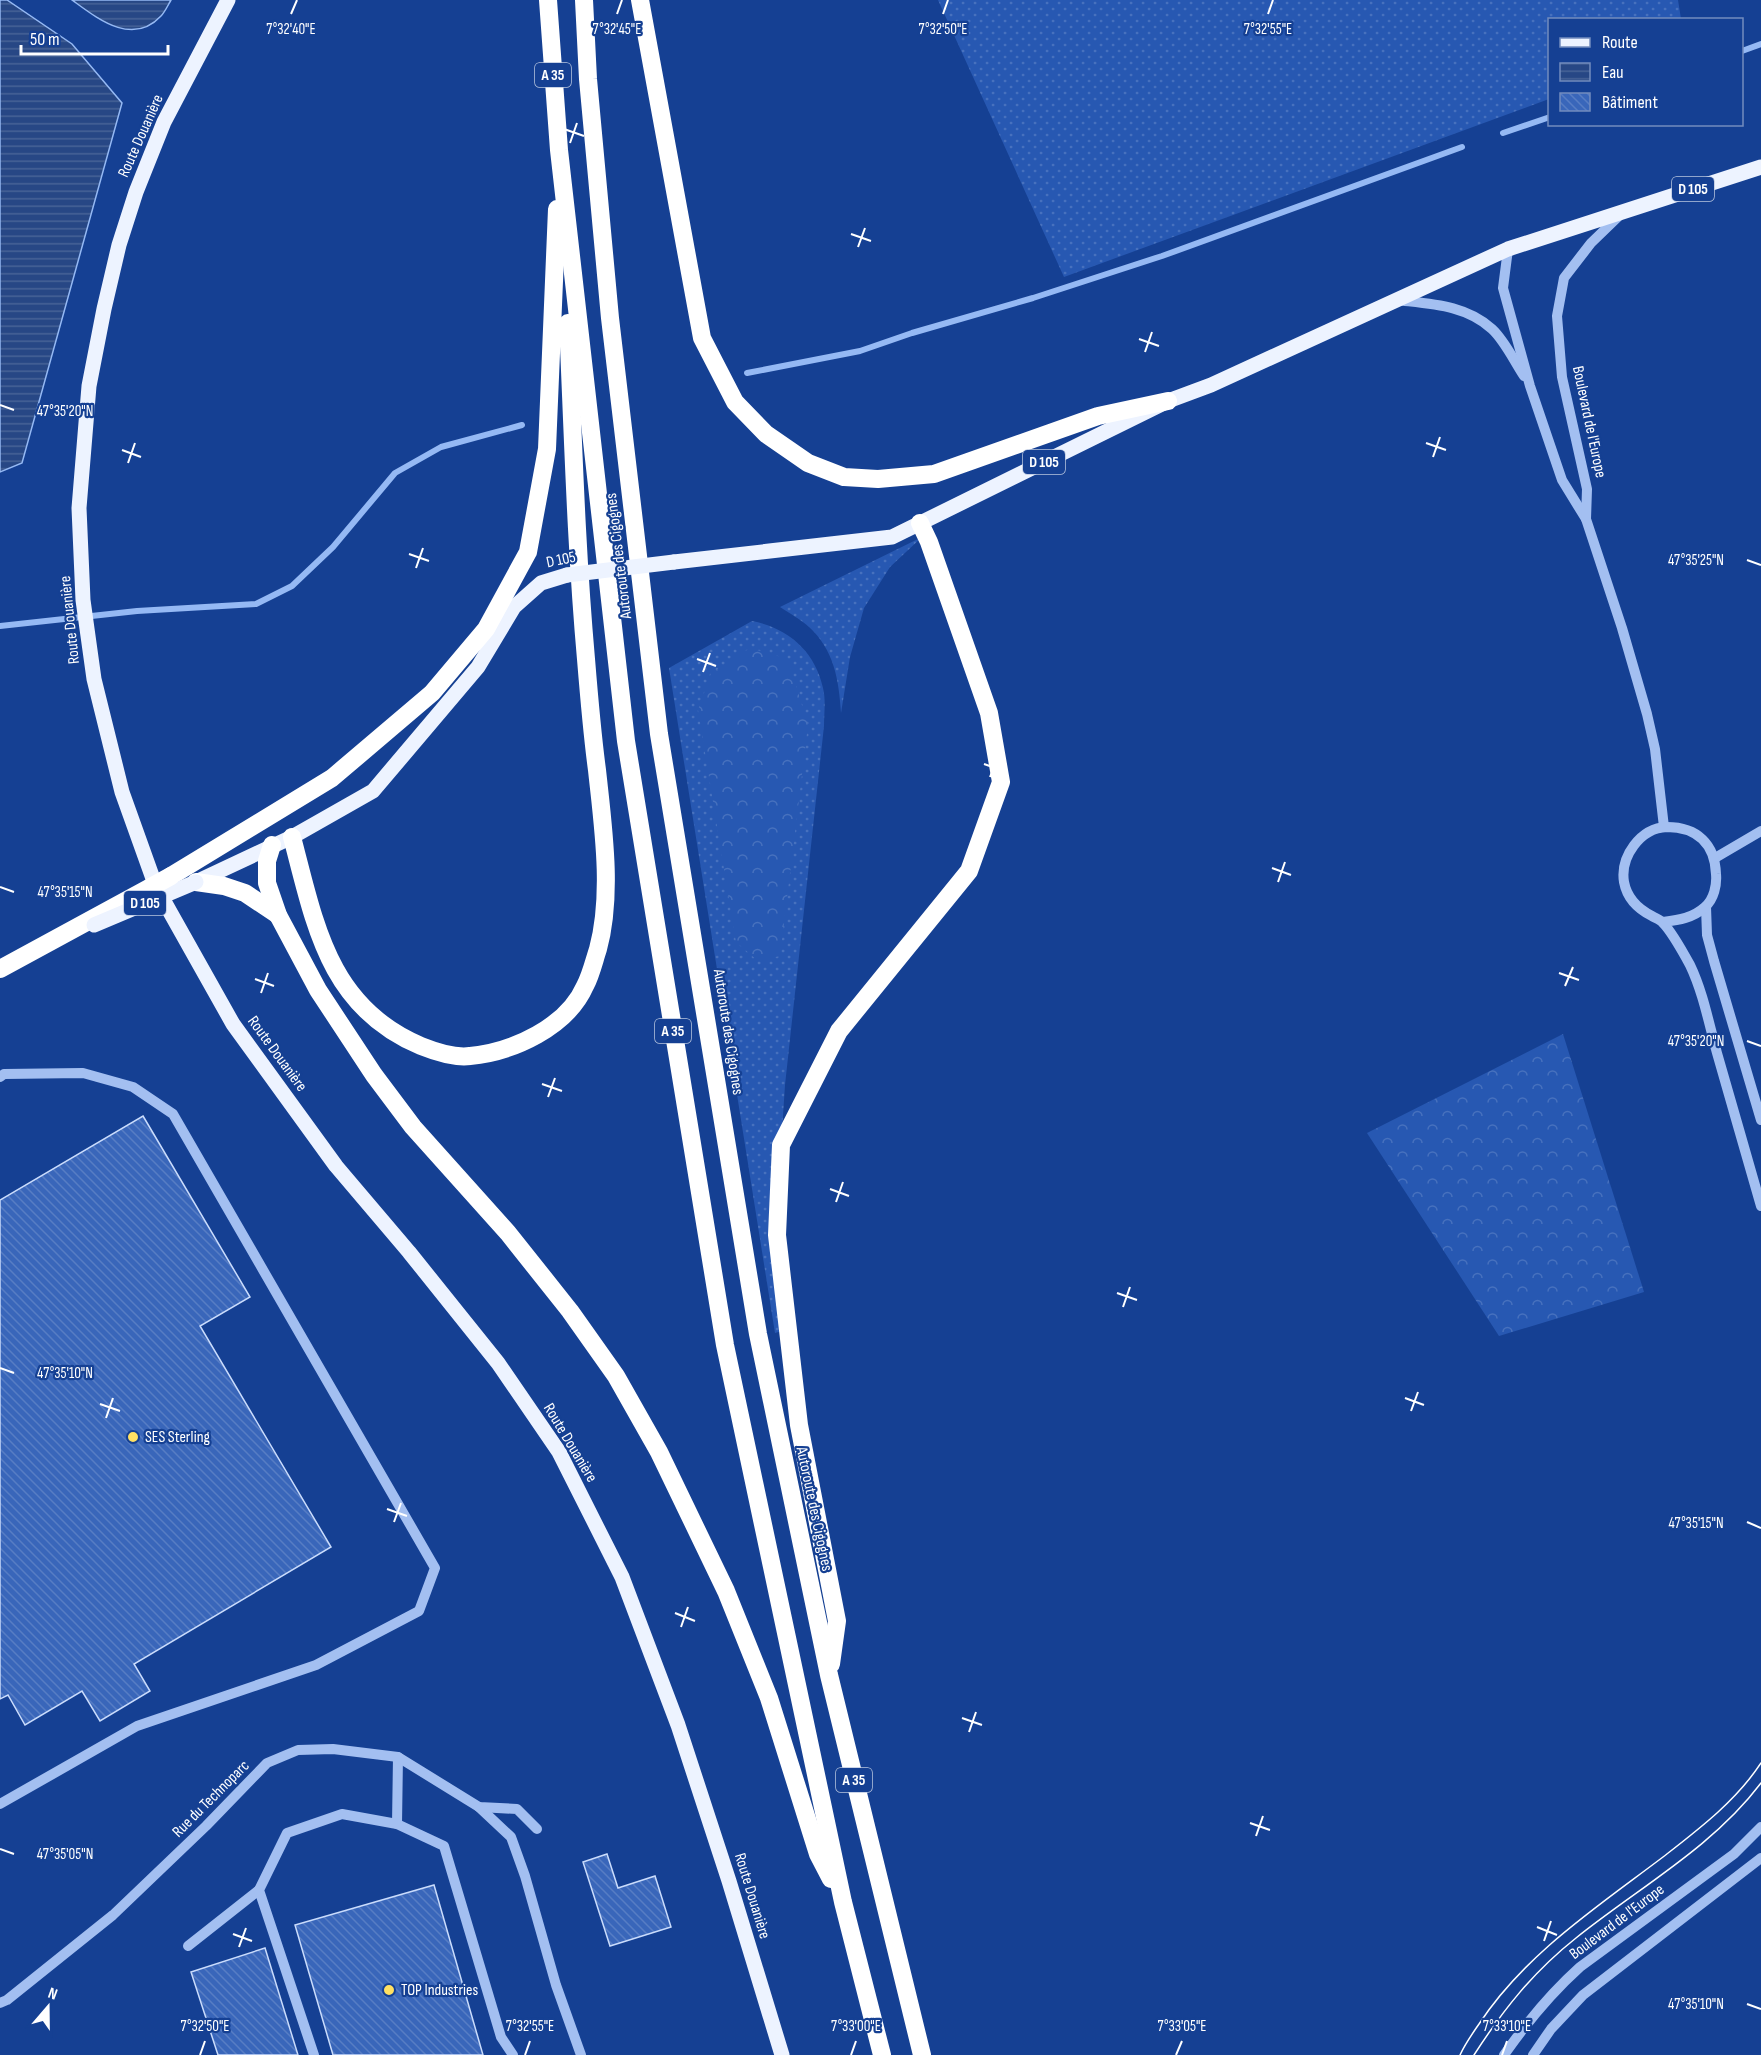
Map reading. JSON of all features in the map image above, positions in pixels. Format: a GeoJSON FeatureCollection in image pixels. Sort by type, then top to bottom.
{"type":"FeatureCollection","features":[{"type":"Feature","properties":{"kind":"highway","name":"Autoroute des Cigognes"},"geometry":{"type":"LineString","coordinates":[[548,0],[559,150],[626,741],[725,1345],[843,1902],[882,2055]]}},
{"type":"Feature","properties":{"kind":"highway","name":"Autoroute des Cigognes"},"geometry":{"type":"LineString","coordinates":[[584,0],[588,79],[610,318],[659,734],[758,1334],[829,1675],[922,2055]]}},
{"type":"Feature","properties":{"kind":"highway"},"geometry":{"type":"LineString","coordinates":[[640,0],[702,338],[735,402],[766,434],[808,463],[844,477],[878,479],[934,474],[1098,416],[1168,401]]}},
{"type":"Feature","properties":{"kind":"highway"},"geometry":{"type":"LineString","coordinates":[[292,837],[313,914],[330,961],[346,988],[378,1022],[405,1039],[435,1052],[468,1057],[516,1046],[539,1034],[570,1008],[585,987],[599,946],[605,894],[603,830],[584,633],[559,150]]}},
{"type":"Feature","properties":{"kind":"highway"},"geometry":{"type":"LineString","coordinates":[[0,969],[171,876],[333,778],[432,693],[486,629],[528,552],[547,449],[559,150]]}},
{"type":"Feature","properties":{"kind":"highway"},"geometry":{"type":"LineString","coordinates":[[829,1675],[837,1621],[799,1425],[793,1382],[777,1234],[781,1145],[839,1031],[969,871],[1001,783],[989,712],[929,542],[920,523]]}},
{"type":"Feature","properties":{"kind":"highway"},"geometry":{"type":"LineString","coordinates":[[272,845],[267,861],[267,883],[278,915],[318,990],[374,1075],[413,1127],[508,1233],[570,1311],[616,1376],[659,1452],[726,1591],[770,1698],[818,1854],[843,1902]]}},
{"type":"Feature","properties":{"kind":"highway"},"geometry":{"type":"LineString","coordinates":[[196,882],[224,886],[245,893],[278,915]]}},
{"type":"Feature","properties":{"kind":"main road","name":"Route Douanière"},"geometry":{"type":"LineString","coordinates":[[228,0],[164,122],[136,192],[119,245],[89,386],[79,508],[83,600],[94,679],[122,792],[156,887],[233,1024],[336,1166],[498,1363],[559,1452],[622,1577],[678,1725],[782,2055]]}},
{"type":"Feature","properties":{"kind":"main road","name":"D 105"},"geometry":{"type":"LineString","coordinates":[[0,969],[292,837],[373,791],[478,667],[514,607],[541,583],[567,575],[892,537],[1168,401],[1211,385],[1508,249],[1761,167]]}},
{"type":"Feature","properties":{"kind":"street","name":"Boulevard de l'Europe"},"geometry":{"type":"LineString","coordinates":[[1586,519],[1587,489],[1562,377],[1557,316],[1564,278],[1591,243],[1624,211]]}},
{"type":"Feature","properties":{"kind":"street","name":"Boulevard de l'Europe"},"geometry":{"type":"LineString","coordinates":[[1508,249],[1503,288],[1530,386],[1562,480],[1586,519],[1622,628],[1647,714],[1664,827]]}},
{"type":"Feature","properties":{"kind":"street","name":"Boulevard de l'Europe"},"geometry":{"type":"LineString","coordinates":[[1395,300],[1451,307],[1474,315],[1494,330],[1530,386]]}},
{"type":"Feature","properties":{"kind":"street"},"geometry":{"type":"LineString","coordinates":[[1761,1120],[1707,935],[1706,907],[1717,884],[1715,858],[1709,846],[1697,835],[1682,828],[1664,827],[1653,830],[1637,841],[1628,854],[1624,865],[1624,881],[1630,897],[1640,910],[1663,922],[1691,968],[1761,1206]]}},
{"type":"Feature","properties":{"kind":"street"},"geometry":{"type":"LineString","coordinates":[[1715,858],[1761,831]]}},
{"type":"Feature","properties":{"kind":"street"},"geometry":{"type":"LineString","coordinates":[[1663,922],[1685,920],[1706,907]]}},
{"type":"Feature","properties":{"kind":"street"},"geometry":{"type":"LineString","coordinates":[[0,1077],[4,1074],[83,1073],[133,1087],[173,1114],[435,1568],[419,1611],[316,1665],[137,1726],[0,1804]]}},
{"type":"Feature","properties":{"kind":"street","name":"Rue du Technoparc"},"geometry":{"type":"LineString","coordinates":[[0,2003],[7,2000],[113,1915],[206,1826],[267,1763],[298,1750],[333,1749],[398,1757],[479,1807],[511,1837],[525,1876],[556,1985],[581,2055]]}},
{"type":"Feature","properties":{"kind":"street"},"geometry":{"type":"LineString","coordinates":[[397,1824],[398,1757]]}},
{"type":"Feature","properties":{"kind":"street","name":"Rue du Technoparc"},"geometry":{"type":"LineString","coordinates":[[479,1807],[517,1809],[537,1829]]}},
{"type":"Feature","properties":{"kind":"street"},"geometry":{"type":"LineString","coordinates":[[188,1946],[259,1890],[286,1833],[342,1814],[397,1824],[444,1846],[501,2037],[513,2055]]}},
{"type":"Feature","properties":{"kind":"street","name":"Boulevard de l'Europe"},"geometry":{"type":"LineString","coordinates":[[1504,2055],[1530,2017],[1580,1967],[1734,1854],[1761,1827]]}},
{"type":"Feature","properties":{"kind":"street"},"geometry":{"type":"LineString","coordinates":[[1533,2055],[1551,2029],[1583,1995],[1761,1858]]}},
{"type":"Feature","properties":{"kind":"street"},"geometry":{"type":"LineString","coordinates":[[259,1890],[314,2055]]}},
{"type":"Feature","properties":{"kind":"green space"},"geometry":{"type":"Polygon","coordinates":[[[938,0],[1678,0],[1681,18],[1548,18],[1548,99],[1064,277],[938,0]]]}},
{"type":"Feature","properties":{"kind":"green space"},"geometry":{"type":"Polygon","coordinates":[[[922,537],[890,567],[864,608],[850,657],[841,713],[837,677],[824,645],[808,626],[780,607],[922,537]]]}},
{"type":"Feature","properties":{"kind":"green space"},"geometry":{"type":"Polygon","coordinates":[[[752,621],[777,629],[807,652],[819,675],[825,702],[785,1085],[776,1221],[782,1331],[775,1333],[669,668],[752,621]]]}},
{"type":"Feature","properties":{"kind":"green space"},"geometry":{"type":"Polygon","coordinates":[[[750,648],[788,659],[808,725],[780,956],[758,961],[736,942],[698,710],[711,673],[750,648]]]}},
{"type":"Feature","properties":{"kind":"green space"},"geometry":{"type":"Polygon","coordinates":[[[1563,1034],[1644,1292],[1499,1336],[1367,1133],[1563,1034]]]}},
{"type":"Feature","properties":{"kind":"water"},"geometry":{"type":"Polygon","coordinates":[[[0,0],[7,0],[72,44],[122,103],[22,463],[0,472],[0,0]]]}},
{"type":"Feature","properties":{"kind":"water"},"geometry":{"type":"Polygon","coordinates":[[[72,0],[171,0],[162,14],[150,25],[138,29],[127,29],[104,21],[72,0]]]}},
{"type":"Feature","properties":{"kind":"building","name":"SES Sterling"},"geometry":{"type":"Polygon","coordinates":[[[143,1116],[250,1297],[200,1326],[331,1547],[134,1664],[150,1691],[100,1721],[82,1691],[25,1725],[8,1695],[0,1699],[0,1200],[143,1116]]]}},
{"type":"Feature","properties":{"kind":"building"},"geometry":{"type":"Polygon","coordinates":[[[607,1854],[618,1888],[655,1876],[671,1927],[610,1946],[583,1862],[607,1854]]]}},
{"type":"Feature","properties":{"kind":"building","name":"TOP Industries"},"geometry":{"type":"Polygon","coordinates":[[[434,1885],[483,2055],[333,2055],[295,1925],[434,1885]]]}},
{"type":"Feature","properties":{"kind":"building"},"geometry":{"type":"Polygon","coordinates":[[[265,1948],[298,2055],[218,2055],[191,1972],[265,1948]]]}},
{"type":"Feature","properties":{"kind":"waterway"},"geometry":{"type":"LineString","coordinates":[[1743,51],[1761,44]]}},
{"type":"Feature","properties":{"kind":"waterway"},"geometry":{"type":"LineString","coordinates":[[1503,133],[1548,118]]}},
{"type":"Feature","properties":{"kind":"waterway"},"geometry":{"type":"LineString","coordinates":[[747,373],[860,351],[912,333],[1033,298],[1162,256],[1462,147]]}},
{"type":"Feature","properties":{"kind":"waterway"},"geometry":{"type":"LineString","coordinates":[[0,626],[137,611],[256,604],[292,586],[333,547],[395,473],[441,447],[522,425]]}},
{"type":"Feature","properties":{"kind":"tram line"},"geometry":{"type":"LineString","coordinates":[[1460,2055],[1471,2035],[1497,1999],[1518,1975],[1588,1913],[1703,1825],[1740,1790],[1761,1763]]}},
{"type":"Feature","properties":{"kind":"tram line"},"geometry":{"type":"LineString","coordinates":[[1474,2055],[1508,2007],[1546,1964],[1576,1938],[1720,1828],[1761,1783]]}},
{"type":"Feature","properties":{"kind":"place","name":"SES Sterling"},"geometry":{"type":"Point","coordinates":[133,1437]}},
{"type":"Feature","properties":{"kind":"place","name":"TOP Industries"},"geometry":{"type":"Point","coordinates":[389,1990]}}]}
